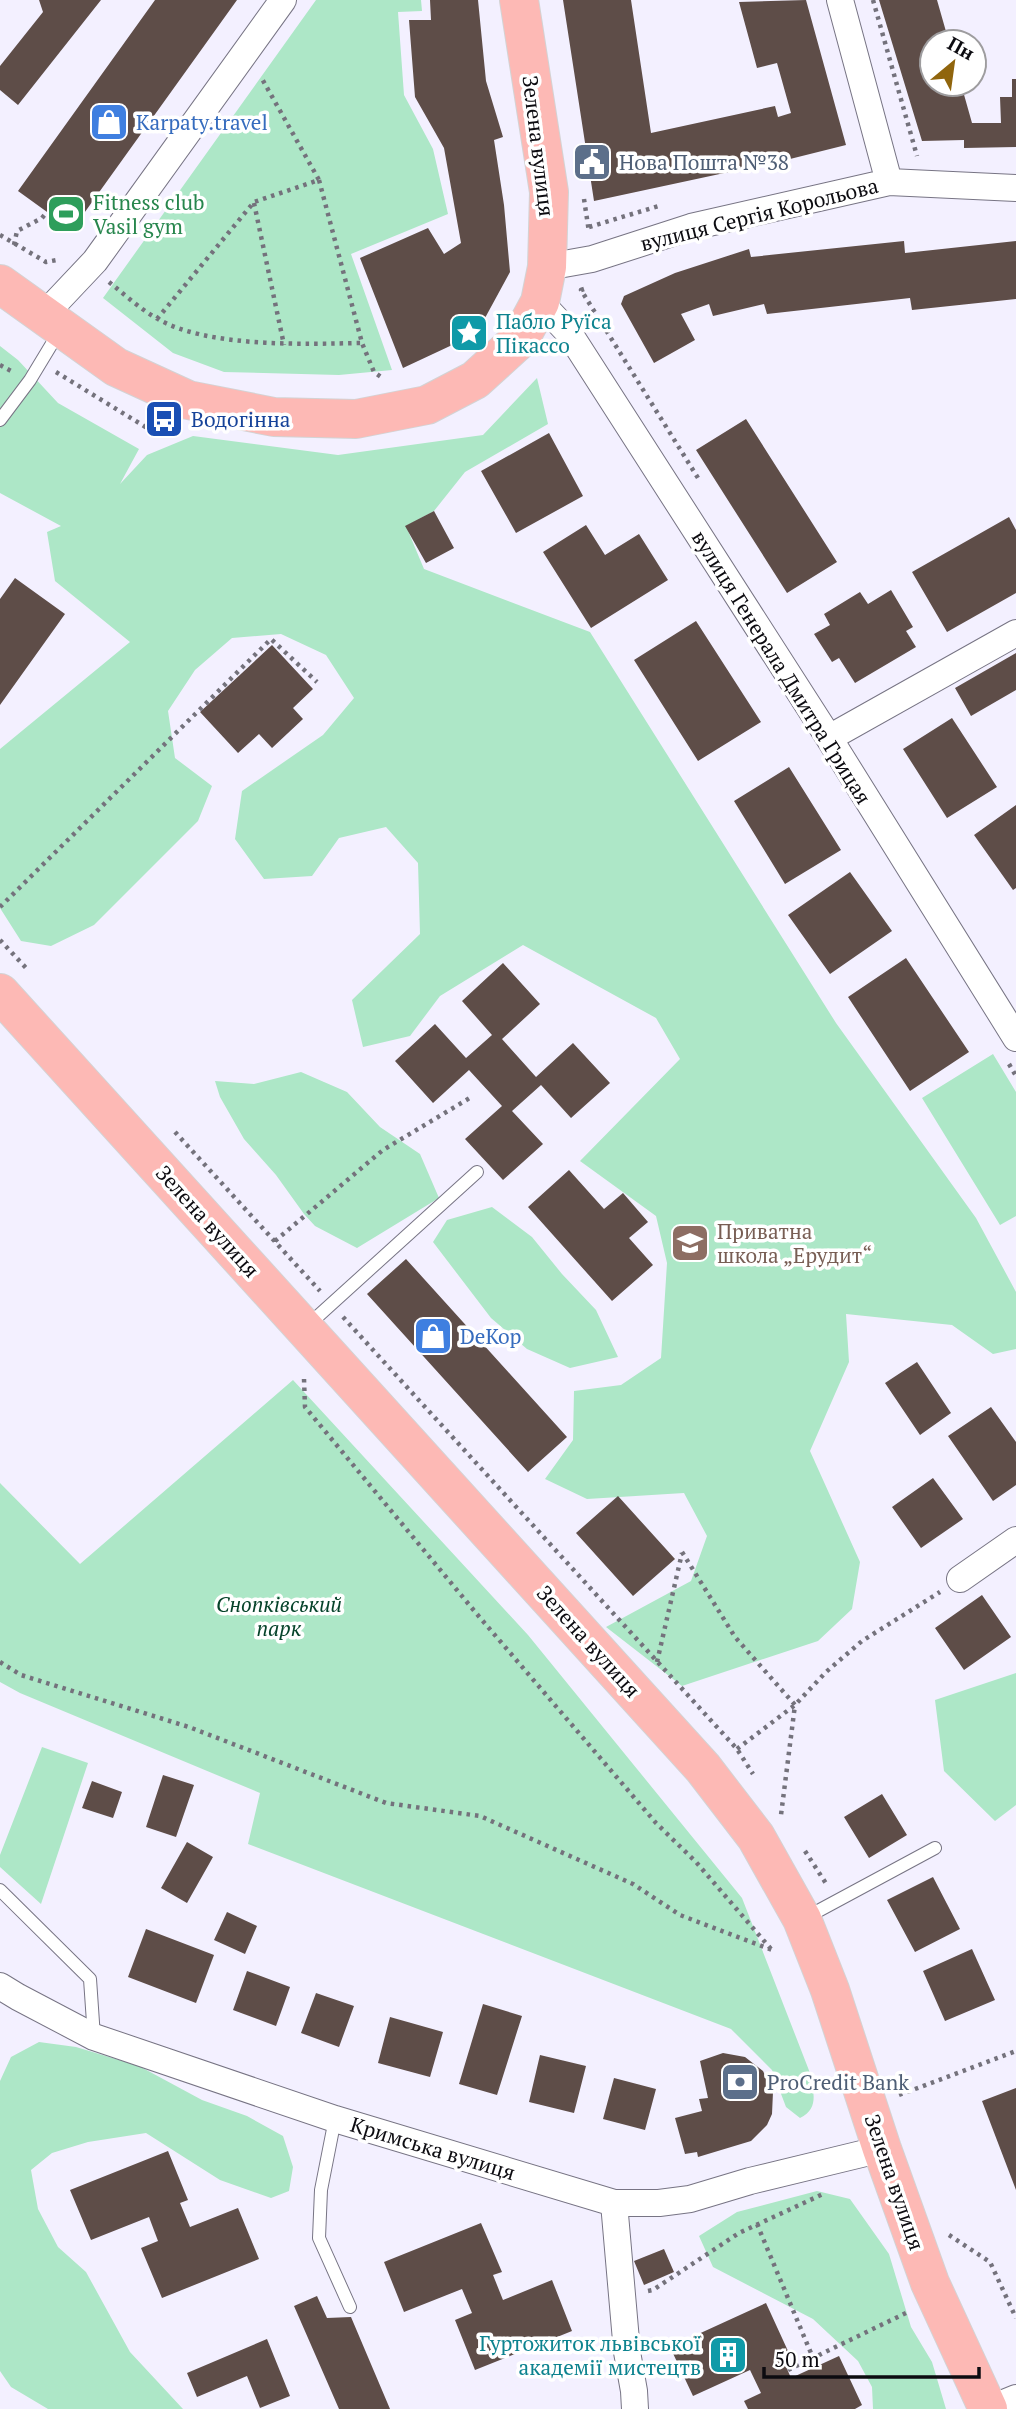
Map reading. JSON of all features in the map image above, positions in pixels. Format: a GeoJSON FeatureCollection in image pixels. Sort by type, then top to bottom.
{"type":"FeatureCollection","features":[{"type":"Feature","properties":{"kind":"main road","name":"Зелена вулиця"},"geometry":{"type":"LineString","coordinates":[[0,284],[116,367],[188,400],[274,417],[356,419],[427,405],[475,380],[520,339],[543,285],[549,192],[519,0]]}},
{"type":"Feature","properties":{"kind":"main road","name":"Зелена вулиця"},"geometry":{"type":"LineString","coordinates":[[0,993],[703,1768],[755,1837],[802,1919],[830,1990],[882,2150],[930,2283],[988,2409]]}},
{"type":"Feature","properties":{"kind":"street"},"geometry":{"type":"LineString","coordinates":[[53,322],[283,0]]}},
{"type":"Feature","properties":{"kind":"street"},"geometry":{"type":"LineString","coordinates":[[840,0],[889,182]]}},
{"type":"Feature","properties":{"kind":"street","name":"вулиця Сергія Корольова"},"geometry":{"type":"LineString","coordinates":[[543,285],[592,259],[691,227],[889,182],[1016,188]]}},
{"type":"Feature","properties":{"kind":"street","name":"вулиця Генерала Дмитра Грицая"},"geometry":{"type":"LineString","coordinates":[[543,285],[569,333],[829,738],[1016,1038]]}},
{"type":"Feature","properties":{"kind":"street"},"geometry":{"type":"LineString","coordinates":[[829,738],[1016,633]]}},
{"type":"Feature","properties":{"kind":"street"},"geometry":{"type":"LineString","coordinates":[[960,1579],[1016,1540]]}},
{"type":"Feature","properties":{"kind":"street","name":"Кримська вулиця"},"geometry":{"type":"LineString","coordinates":[[0,1986],[94,2037],[335,2119],[614,2203],[659,2203],[690,2199],[748,2173],[882,2150]]}},
{"type":"Feature","properties":{"kind":"street"},"geometry":{"type":"LineString","coordinates":[[614,2203],[627,2352],[635,2409]]}},
{"type":"Feature","properties":{"kind":"street"},"geometry":{"type":"LineString","coordinates":[[988,2409],[1016,2399]]}},
{"type":"Feature","properties":{"kind":"lane"},"geometry":{"type":"LineString","coordinates":[[0,420],[40,362],[53,322]]}},
{"type":"Feature","properties":{"kind":"lane"},"geometry":{"type":"LineString","coordinates":[[305,1328],[477,1172]]}},
{"type":"Feature","properties":{"kind":"lane"},"geometry":{"type":"LineString","coordinates":[[802,1919],[935,1848]]}},
{"type":"Feature","properties":{"kind":"lane"},"geometry":{"type":"LineString","coordinates":[[0,1890],[90,1979],[94,2037]]}},
{"type":"Feature","properties":{"kind":"lane"},"geometry":{"type":"LineString","coordinates":[[335,2119],[321,2190],[319,2238],[350,2308]]}},
{"type":"Feature","properties":{"kind":"path"},"geometry":{"type":"LineString","coordinates":[[873,0],[917,156],[930,157]]}},
{"type":"Feature","properties":{"kind":"path"},"geometry":{"type":"LineString","coordinates":[[255,67],[319,180],[362,343],[374,372],[384,379],[395,379]]}},
{"type":"Feature","properties":{"kind":"path"},"geometry":{"type":"LineString","coordinates":[[157,319],[254,202],[319,180]]}},
{"type":"Feature","properties":{"kind":"path"},"geometry":{"type":"LineString","coordinates":[[569,333],[580,290],[592,259],[582,186]]}},
{"type":"Feature","properties":{"kind":"path"},"geometry":{"type":"LineString","coordinates":[[254,202],[284,345]]}},
{"type":"Feature","properties":{"kind":"path"},"geometry":{"type":"LineString","coordinates":[[14,245],[17,231],[42,218],[47,212]]}},
{"type":"Feature","properties":{"kind":"path"},"geometry":{"type":"LineString","coordinates":[[0,235],[46,262],[68,257]]}},
{"type":"Feature","properties":{"kind":"path"},"geometry":{"type":"LineString","coordinates":[[106,280],[157,319],[203,335],[284,345],[362,343]]}},
{"type":"Feature","properties":{"kind":"path"},"geometry":{"type":"LineString","coordinates":[[580,290],[594,285]]}},
{"type":"Feature","properties":{"kind":"path"},"geometry":{"type":"LineString","coordinates":[[40,362],[152,431],[179,433]]}},
{"type":"Feature","properties":{"kind":"path"},"geometry":{"type":"LineString","coordinates":[[0,907],[271,639],[317,682]]}},
{"type":"Feature","properties":{"kind":"path"},"geometry":{"type":"LineString","coordinates":[[275,1241],[383,1150],[473,1096]]}},
{"type":"Feature","properties":{"kind":"path"},"geometry":{"type":"LineString","coordinates":[[0,1662],[21,1675],[188,1727],[386,1803],[480,1815],[633,1884],[680,1915],[772,1950],[696,1862],[656,1823],[476,1613],[305,1406],[304,1370]]}},
{"type":"Feature","properties":{"kind":"path"},"geometry":{"type":"LineString","coordinates":[[657,1662],[682,1552],[735,1637],[795,1705],[781,1816]]}},
{"type":"Feature","properties":{"kind":"path"},"geometry":{"type":"LineString","coordinates":[[737,1749],[795,1705],[826,1672],[862,1641],[960,1579]]}},
{"type":"Feature","properties":{"kind":"path"},"geometry":{"type":"LineString","coordinates":[[895,2096],[1016,2051]]}},
{"type":"Feature","properties":{"kind":"path"},"geometry":{"type":"LineString","coordinates":[[622,2295],[653,2290],[739,2233],[834,2189]]}},
{"type":"Feature","properties":{"kind":"path"},"geometry":{"type":"LineString","coordinates":[[757,2224],[813,2358]]}},
{"type":"Feature","properties":{"kind":"path"},"geometry":{"type":"LineString","coordinates":[[945,2232],[990,2262],[1016,2318]]}},
{"type":"Feature","properties":{"kind":"path"},"geometry":{"type":"LineString","coordinates":[[788,2370],[912,2310]]}},
{"type":"Feature","properties":{"kind":"green space"},"geometry":{"type":"Polygon","coordinates":[[[316,0],[421,0],[422,11],[398,12],[404,95],[433,149],[448,214],[351,254],[392,370],[339,375],[224,372],[173,353],[103,298],[316,0]]]}},
{"type":"Feature","properties":{"kind":"green space"},"geometry":{"type":"Polygon","coordinates":[[[0,346],[18,360],[58,403],[139,449],[120,484],[147,455],[193,436],[338,455],[483,435],[537,378],[548,424],[465,472],[434,511],[406,526],[424,569],[590,632],[836,1023],[976,1218],[1016,1292],[1016,1349],[993,1354],[952,1325],[846,1314],[849,1362],[810,1451],[860,1562],[852,1609],[818,1641],[682,1686],[606,1627],[691,1581],[707,1536],[684,1493],[587,1499],[545,1479],[573,1440],[574,1391],[621,1385],[661,1358],[667,1263],[656,1216],[580,1161],[680,1059],[656,1018],[523,945],[440,996],[410,1036],[363,1047],[352,1000],[420,934],[418,863],[386,827],[339,838],[312,876],[264,879],[235,839],[242,791],[323,735],[354,698],[326,655],[281,634],[232,638],[195,670],[168,711],[175,758],[212,786],[198,821],[94,925],[51,946],[21,941],[0,908],[0,749],[130,642],[55,581],[47,532],[61,526],[0,493],[0,346]]]}},
{"type":"Feature","properties":{"kind":"green space"},"geometry":{"type":"Polygon","coordinates":[[[993,1054],[1016,1092],[1016,1216],[1000,1225],[922,1098],[993,1054]]]}},
{"type":"Feature","properties":{"kind":"green space"},"geometry":{"type":"Polygon","coordinates":[[[301,1072],[347,1092],[380,1127],[420,1154],[439,1198],[357,1248],[315,1226],[244,1139],[220,1097],[215,1081],[254,1084],[301,1072]]]}},
{"type":"Feature","properties":{"kind":"green space"},"geometry":{"type":"Polygon","coordinates":[[[492,1207],[532,1237],[596,1310],[618,1357],[570,1368],[527,1349],[491,1318],[433,1242],[447,1220],[492,1207]]]}},
{"type":"Feature","properties":{"kind":"green space","name":"Снопківський парк"},"geometry":{"type":"Polygon","coordinates":[[[293,1380],[528,1635],[742,1898],[810,2073],[814,2098],[806,2114],[800,2118],[786,2107],[772,2070],[731,2029],[248,1844],[260,1793],[20,1693],[0,1682],[0,1483],[80,1564],[293,1380]]]}},
{"type":"Feature","properties":{"kind":"green space"},"geometry":{"type":"Polygon","coordinates":[[[1016,1673],[1016,1805],[995,1821],[944,1771],[935,1700],[1016,1673]]]}},
{"type":"Feature","properties":{"kind":"green space"},"geometry":{"type":"Polygon","coordinates":[[[42,1747],[88,1763],[41,1904],[0,1867],[0,1855],[42,1747]]]}},
{"type":"Feature","properties":{"kind":"green space"},"geometry":{"type":"Polygon","coordinates":[[[39,2042],[76,2047],[139,2066],[202,2100],[247,2116],[283,2136],[293,2167],[289,2191],[271,2198],[220,2180],[146,2133],[88,2142],[52,2153],[31,2170],[38,2209],[58,2247],[86,2272],[130,2352],[183,2409],[48,2409],[11,2387],[0,2371],[0,2081],[11,2057],[39,2042]]]}},
{"type":"Feature","properties":{"kind":"green space"},"geometry":{"type":"Polygon","coordinates":[[[817,2191],[850,2199],[889,2254],[911,2327],[932,2362],[946,2409],[873,2409],[872,2387],[858,2361],[813,2319],[713,2267],[699,2236],[737,2212],[817,2191]]]}},
{"type":"Feature","properties":{"kind":"building"},"geometry":{"type":"Polygon","coordinates":[[[39,0],[101,0],[18,105],[0,90],[0,66],[43,12],[39,0]]]}},
{"type":"Feature","properties":{"kind":"building"},"geometry":{"type":"Polygon","coordinates":[[[155,0],[237,0],[72,230],[18,191],[155,0]]]}},
{"type":"Feature","properties":{"kind":"building"},"geometry":{"type":"Polygon","coordinates":[[[430,0],[478,0],[486,81],[503,137],[494,140],[504,205],[510,272],[485,318],[463,333],[465,339],[403,368],[360,258],[428,228],[444,254],[461,243],[444,148],[415,97],[409,20],[431,20],[430,0]]]}},
{"type":"Feature","properties":{"kind":"building"},"geometry":{"type":"Polygon","coordinates":[[[563,0],[631,0],[651,133],[775,106],[778,117],[791,113],[777,63],[757,68],[739,2],[806,0],[846,145],[594,201],[563,0]]]}},
{"type":"Feature","properties":{"kind":"building"},"geometry":{"type":"Polygon","coordinates":[[[879,0],[937,0],[945,28],[918,28],[918,98],[965,98],[972,123],[1001,123],[1000,97],[1012,97],[1012,79],[1016,79],[1016,147],[964,148],[964,140],[922,141],[879,0]]]}},
{"type":"Feature","properties":{"kind":"building"},"geometry":{"type":"Polygon","coordinates":[[[904,241],[905,253],[1016,241],[1016,299],[912,310],[910,298],[767,314],[764,304],[713,316],[709,304],[681,314],[695,340],[654,363],[621,304],[624,296],[675,273],[749,249],[751,257],[904,241]]]}},
{"type":"Feature","properties":{"kind":"building"},"geometry":{"type":"Polygon","coordinates":[[[746,419],[837,562],[787,593],[696,450],[746,419]]]}},
{"type":"Feature","properties":{"kind":"building"},"geometry":{"type":"Polygon","coordinates":[[[549,433],[583,496],[516,533],[481,471],[549,433]]]}},
{"type":"Feature","properties":{"kind":"building"},"geometry":{"type":"Polygon","coordinates":[[[434,511],[454,548],[426,563],[405,526],[434,511]]]}},
{"type":"Feature","properties":{"kind":"building"},"geometry":{"type":"Polygon","coordinates":[[[1009,517],[1016,530],[1016,593],[947,632],[912,572],[1009,517]]]}},
{"type":"Feature","properties":{"kind":"building"},"geometry":{"type":"Polygon","coordinates":[[[586,525],[605,555],[639,534],[668,580],[591,628],[543,552],[586,525]]]}},
{"type":"Feature","properties":{"kind":"building"},"geometry":{"type":"Polygon","coordinates":[[[15,578],[65,614],[0,705],[0,599],[15,578]]]}},
{"type":"Feature","properties":{"kind":"building"},"geometry":{"type":"Polygon","coordinates":[[[891,590],[913,627],[906,631],[916,647],[855,683],[839,658],[832,662],[814,634],[830,625],[824,614],[860,592],[868,604],[891,590]]]}},
{"type":"Feature","properties":{"kind":"building"},"geometry":{"type":"Polygon","coordinates":[[[696,621],[761,722],[698,761],[634,660],[696,621]]]}},
{"type":"Feature","properties":{"kind":"building"},"geometry":{"type":"Polygon","coordinates":[[[272,645],[313,689],[293,708],[303,719],[272,748],[259,734],[238,753],[200,712],[272,645]]]}},
{"type":"Feature","properties":{"kind":"building"},"geometry":{"type":"Polygon","coordinates":[[[1016,653],[1016,690],[971,716],[955,688],[1016,653]]]}},
{"type":"Feature","properties":{"kind":"building"},"geometry":{"type":"Polygon","coordinates":[[[952,718],[997,787],[947,818],[903,749],[952,718]]]}},
{"type":"Feature","properties":{"kind":"building"},"geometry":{"type":"Polygon","coordinates":[[[789,767],[841,850],[785,884],[734,801],[789,767]]]}},
{"type":"Feature","properties":{"kind":"building"},"geometry":{"type":"Polygon","coordinates":[[[1016,805],[1016,888],[1013,890],[974,835],[1016,805]]]}},
{"type":"Feature","properties":{"kind":"building"},"geometry":{"type":"Polygon","coordinates":[[[850,872],[892,931],[830,974],[788,915],[850,872]]]}},
{"type":"Feature","properties":{"kind":"building"},"geometry":{"type":"Polygon","coordinates":[[[906,958],[969,1052],[910,1091],[848,997],[906,958]]]}},
{"type":"Feature","properties":{"kind":"building"},"geometry":{"type":"Polygon","coordinates":[[[503,963],[540,1004],[502,1039],[536,1077],[573,1043],[610,1083],[571,1118],[541,1085],[512,1111],[543,1144],[503,1180],[465,1139],[502,1106],[469,1070],[433,1103],[395,1061],[435,1024],[466,1058],[492,1035],[462,1001],[503,963]]]}},
{"type":"Feature","properties":{"kind":"building"},"geometry":{"type":"Polygon","coordinates":[[[569,1170],[604,1209],[623,1193],[648,1222],[629,1238],[653,1265],[612,1301],[528,1207],[569,1170]]]}},
{"type":"Feature","properties":{"kind":"building"},"geometry":{"type":"Polygon","coordinates":[[[406,1259],[567,1437],[528,1472],[367,1294],[406,1259]]]}},
{"type":"Feature","properties":{"kind":"building"},"geometry":{"type":"Polygon","coordinates":[[[917,1362],[951,1413],[920,1435],[885,1383],[917,1362]]]}},
{"type":"Feature","properties":{"kind":"building"},"geometry":{"type":"Polygon","coordinates":[[[991,1407],[1016,1442],[1016,1485],[993,1501],[948,1436],[991,1407]]]}},
{"type":"Feature","properties":{"kind":"building"},"geometry":{"type":"Polygon","coordinates":[[[933,1478],[963,1519],[921,1548],[892,1507],[933,1478]]]}},
{"type":"Feature","properties":{"kind":"building"},"geometry":{"type":"Polygon","coordinates":[[[618,1496],[675,1559],[633,1596],[576,1533],[618,1496]]]}},
{"type":"Feature","properties":{"kind":"building"},"geometry":{"type":"Polygon","coordinates":[[[982,1595],[1011,1637],[964,1670],[935,1628],[982,1595]]]}},
{"type":"Feature","properties":{"kind":"building"},"geometry":{"type":"Polygon","coordinates":[[[163,1775],[194,1785],[176,1837],[146,1827],[163,1775]]]}},
{"type":"Feature","properties":{"kind":"building"},"geometry":{"type":"Polygon","coordinates":[[[92,1781],[122,1792],[113,1818],[82,1808],[92,1781]]]}},
{"type":"Feature","properties":{"kind":"building"},"geometry":{"type":"Polygon","coordinates":[[[882,1794],[907,1835],[869,1858],[844,1817],[882,1794]]]}},
{"type":"Feature","properties":{"kind":"building"},"geometry":{"type":"Polygon","coordinates":[[[187,1842],[213,1857],[187,1903],[161,1888],[187,1842]]]}},
{"type":"Feature","properties":{"kind":"building"},"geometry":{"type":"Polygon","coordinates":[[[933,1877],[960,1929],[915,1952],[887,1900],[933,1877]]]}},
{"type":"Feature","properties":{"kind":"building"},"geometry":{"type":"Polygon","coordinates":[[[227,1912],[257,1926],[245,1954],[214,1940],[227,1912]]]}},
{"type":"Feature","properties":{"kind":"building"},"geometry":{"type":"Polygon","coordinates":[[[146,1929],[214,1955],[196,2003],[128,1977],[146,1929]]]}},
{"type":"Feature","properties":{"kind":"building"},"geometry":{"type":"Polygon","coordinates":[[[972,1949],[995,2000],[945,2021],[923,1971],[972,1949]]]}},
{"type":"Feature","properties":{"kind":"building"},"geometry":{"type":"Polygon","coordinates":[[[247,1971],[290,1987],[276,2026],[233,2010],[247,1971]]]}},
{"type":"Feature","properties":{"kind":"building"},"geometry":{"type":"Polygon","coordinates":[[[316,1993],[354,2006],[339,2047],[301,2033],[316,1993]]]}},
{"type":"Feature","properties":{"kind":"building"},"geometry":{"type":"Polygon","coordinates":[[[483,2004],[522,2016],[497,2095],[459,2084],[483,2004]]]}},
{"type":"Feature","properties":{"kind":"building"},"geometry":{"type":"Polygon","coordinates":[[[390,2017],[443,2032],[430,2077],[378,2063],[390,2017]]]}},
{"type":"Feature","properties":{"kind":"building"},"geometry":{"type":"Polygon","coordinates":[[[723,2053],[745,2057],[763,2071],[773,2092],[772,2114],[767,2125],[751,2141],[698,2157],[697,2152],[685,2154],[675,2118],[702,2111],[699,2099],[708,2098],[700,2061],[723,2053]]]}},
{"type":"Feature","properties":{"kind":"building"},"geometry":{"type":"Polygon","coordinates":[[[540,2055],[586,2066],[574,2113],[529,2102],[540,2055]]]}},
{"type":"Feature","properties":{"kind":"building"},"geometry":{"type":"Polygon","coordinates":[[[614,2078],[656,2089],[645,2130],[603,2119],[614,2078]]]}},
{"type":"Feature","properties":{"kind":"building"},"geometry":{"type":"Polygon","coordinates":[[[1016,2088],[1016,2190],[982,2101],[1016,2088]]]}},
{"type":"Feature","properties":{"kind":"building"},"geometry":{"type":"Polygon","coordinates":[[[168,2151],[188,2200],[180,2203],[190,2227],[238,2208],[259,2259],[162,2298],[141,2248],[158,2241],[149,2217],[91,2240],[70,2190],[168,2151]]]}},
{"type":"Feature","properties":{"kind":"building"},"geometry":{"type":"Polygon","coordinates":[[[481,2223],[502,2272],[493,2275],[503,2300],[552,2280],[572,2331],[475,2370],[455,2320],[472,2313],[462,2289],[404,2312],[384,2262],[481,2223]]]}},
{"type":"Feature","properties":{"kind":"building"},"geometry":{"type":"Polygon","coordinates":[[[664,2249],[674,2272],[644,2285],[634,2261],[664,2249]]]}},
{"type":"Feature","properties":{"kind":"building"},"geometry":{"type":"Polygon","coordinates":[[[317,2296],[327,2318],[351,2317],[390,2409],[339,2409],[294,2306],[317,2296]]]}},
{"type":"Feature","properties":{"kind":"building","name":"Гуртожиток львівської академії мистецтв"},"geometry":{"type":"Polygon","coordinates":[[[766,2303],[788,2351],[781,2355],[791,2378],[839,2356],[862,2405],[855,2409],[748,2409],[744,2401],[761,2393],[750,2370],[693,2396],[670,2347],[766,2303]]]}},
{"type":"Feature","properties":{"kind":"building"},"geometry":{"type":"Polygon","coordinates":[[[267,2339],[290,2396],[260,2408],[247,2376],[197,2397],[187,2373],[267,2339]]]}},
{"type":"Feature","properties":{"kind":"place","name":"Karpaty.travel"},"geometry":{"type":"Point","coordinates":[109,122]}},
{"type":"Feature","properties":{"kind":"place","name":"Нова Пошта №38"},"geometry":{"type":"Point","coordinates":[592,162]}},
{"type":"Feature","properties":{"kind":"place","name":"Fitness club Vasil gym"},"geometry":{"type":"Point","coordinates":[66,214]}},
{"type":"Feature","properties":{"kind":"place","name":"Пабло Руїса Пікассо"},"geometry":{"type":"Point","coordinates":[469,333]}},
{"type":"Feature","properties":{"kind":"place","name":"Водогінна"},"geometry":{"type":"Point","coordinates":[164,419]}},
{"type":"Feature","properties":{"kind":"place","name":"Приватна школа „Ерудит“"},"geometry":{"type":"Point","coordinates":[690,1243]}},
{"type":"Feature","properties":{"kind":"place","name":"DeKop"},"geometry":{"type":"Point","coordinates":[433,1336]}},
{"type":"Feature","properties":{"kind":"place","name":"ProCredit Bank"},"geometry":{"type":"Point","coordinates":[740,2082]}},
{"type":"Feature","properties":{"kind":"place","name":"Гуртожиток львівської академії мистецтв"},"geometry":{"type":"Point","coordinates":[728,2355]}}]}
